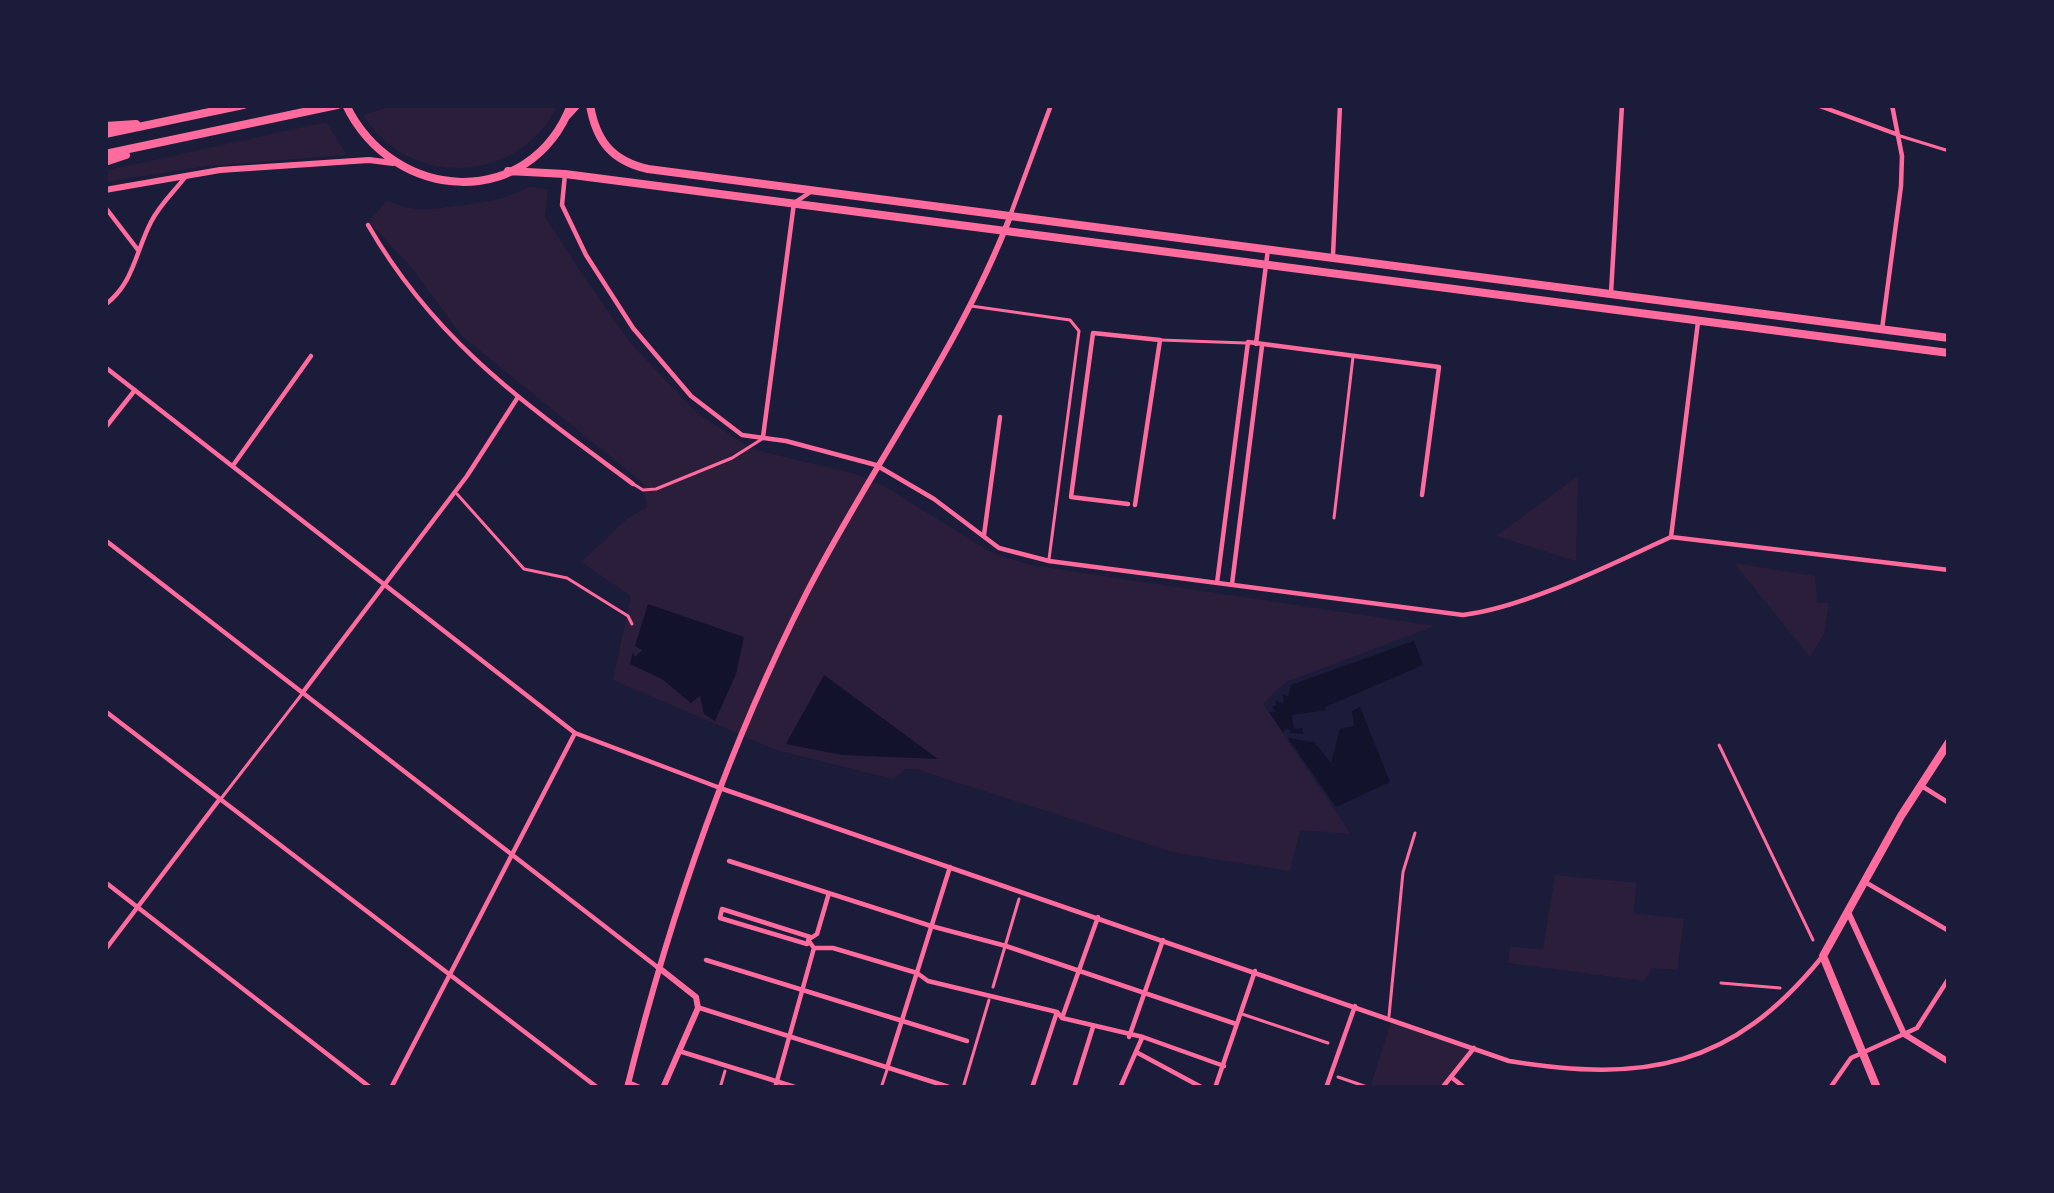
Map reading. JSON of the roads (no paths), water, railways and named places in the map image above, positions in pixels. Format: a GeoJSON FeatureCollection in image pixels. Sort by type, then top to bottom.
{"type":"FeatureCollection","features":[{"type":"Feature","properties":{"kind":"main road"},"geometry":{"type":"LineString","coordinates":[[105,130],[244,105]]}},
{"type":"Feature","properties":{"kind":"main road"},"geometry":{"type":"LineString","coordinates":[[105,158],[337,105]]}},
{"type":"Feature","properties":{"kind":"main road"},"geometry":{"type":"LineString","coordinates":[[346,105],[370,142],[393,163],[417,176],[454,182],[508,171],[540,151],[575,105]]}},
{"type":"Feature","properties":{"kind":"main road"},"geometry":{"type":"LineString","coordinates":[[590,105],[602,143],[633,165],[1949,338]]}},
{"type":"Feature","properties":{"kind":"main road"},"geometry":{"type":"LineString","coordinates":[[508,171],[565,174],[1949,353]]}},
{"type":"Feature","properties":{"kind":"main road"},"geometry":{"type":"LineString","coordinates":[[1698,320],[1700,305]]}},
{"type":"Feature","properties":{"kind":"main road"},"geometry":{"type":"LineString","coordinates":[[1880,344],[1882,329]]}},
{"type":"Feature","properties":{"kind":"main road"},"geometry":{"type":"LineString","coordinates":[[1877,1088],[1823,956],[1949,742]]}},
{"type":"Feature","properties":{"kind":"street"},"geometry":{"type":"LineString","coordinates":[[640,1088],[628,1086],[658,968],[720,788],[795,616],[860,493],[940,366],[970,306],[1005,230],[1051,105]]}},
{"type":"Feature","properties":{"kind":"street"},"geometry":{"type":"LineString","coordinates":[[1333,257],[1340,105]]}},
{"type":"Feature","properties":{"kind":"street"},"geometry":{"type":"LineString","coordinates":[[1611,293],[1622,105]]}},
{"type":"Feature","properties":{"kind":"street"},"geometry":{"type":"LineString","coordinates":[[1817,105],[1949,151]]}},
{"type":"Feature","properties":{"kind":"street"},"geometry":{"type":"LineString","coordinates":[[1882,329],[1901,186],[1902,156],[1892,105]]}},
{"type":"Feature","properties":{"kind":"street"},"geometry":{"type":"LineString","coordinates":[[105,190],[188,174],[346,161],[393,163]]}},
{"type":"Feature","properties":{"kind":"street"},"geometry":{"type":"LineString","coordinates":[[105,305],[130,280],[138,250],[162,202],[188,174]]}},
{"type":"Feature","properties":{"kind":"street"},"geometry":{"type":"LineString","coordinates":[[565,174],[563,209],[586,255],[633,328],[691,396],[742,435],[876,465],[934,499],[999,548],[1049,561],[1463,615],[1484,613],[1539,593],[1671,537],[1949,570]]}},
{"type":"Feature","properties":{"kind":"street"},"geometry":{"type":"LineString","coordinates":[[368,225],[408,289],[437,324],[518,398],[633,484],[643,490],[656,489],[732,458],[763,437],[794,203],[813,190]]}},
{"type":"Feature","properties":{"kind":"street"},"geometry":{"type":"LineString","coordinates":[[105,207],[138,250]]}},
{"type":"Feature","properties":{"kind":"street"},"geometry":{"type":"LineString","coordinates":[[1232,584],[1268,249]]}},
{"type":"Feature","properties":{"kind":"street"},"geometry":{"type":"LineString","coordinates":[[970,306],[1070,320],[1080,335],[1049,561]]}},
{"type":"Feature","properties":{"kind":"street"},"geometry":{"type":"LineString","coordinates":[[1671,537],[1698,320]]}},
{"type":"Feature","properties":{"kind":"street"},"geometry":{"type":"LineString","coordinates":[[1160,340],[1131,505],[1072,497],[1093,333],[1256,344],[1438,367],[1422,495]]}},
{"type":"Feature","properties":{"kind":"street"},"geometry":{"type":"LineString","coordinates":[[1217,583],[1256,344]]}},
{"type":"Feature","properties":{"kind":"street"},"geometry":{"type":"LineString","coordinates":[[1334,518],[1353,355]]}},
{"type":"Feature","properties":{"kind":"street"},"geometry":{"type":"LineString","coordinates":[[233,466],[311,356]]}},
{"type":"Feature","properties":{"kind":"street"},"geometry":{"type":"LineString","coordinates":[[105,367],[575,733],[720,788],[1510,1061],[1613,1071],[1680,1062],[1756,1022],[1793,991],[1823,956]]}},
{"type":"Feature","properties":{"kind":"street"},"geometry":{"type":"LineString","coordinates":[[105,428],[135,390]]}},
{"type":"Feature","properties":{"kind":"street"},"geometry":{"type":"LineString","coordinates":[[105,950],[387,583],[518,398]]}},
{"type":"Feature","properties":{"kind":"street"},"geometry":{"type":"LineString","coordinates":[[984,535],[1000,417]]}},
{"type":"Feature","properties":{"kind":"street"},"geometry":{"type":"LineString","coordinates":[[455,492],[524,569],[567,578],[628,616],[632,624]]}},
{"type":"Feature","properties":{"kind":"street"},"geometry":{"type":"LineString","coordinates":[[105,540],[696,997],[698,1008],[663,1088]]}},
{"type":"Feature","properties":{"kind":"street"},"geometry":{"type":"LineString","coordinates":[[105,711],[598,1088]]}},
{"type":"Feature","properties":{"kind":"street"},"geometry":{"type":"LineString","coordinates":[[391,1088],[575,733]]}},
{"type":"Feature","properties":{"kind":"street"},"geometry":{"type":"LineString","coordinates":[[1720,745],[1813,940]]}},
{"type":"Feature","properties":{"kind":"street"},"geometry":{"type":"LineString","coordinates":[[1920,785],[1949,803]]}},
{"type":"Feature","properties":{"kind":"street"},"geometry":{"type":"LineString","coordinates":[[1389,1017],[1403,872],[1415,833]]}},
{"type":"Feature","properties":{"kind":"street"},"geometry":{"type":"LineString","coordinates":[[729,861],[1078,969],[1236,1024]]}},
{"type":"Feature","properties":{"kind":"street"},"geometry":{"type":"LineString","coordinates":[[881,1088],[950,866]]}},
{"type":"Feature","properties":{"kind":"street"},"geometry":{"type":"LineString","coordinates":[[105,882],[371,1088]]}},
{"type":"Feature","properties":{"kind":"street"},"geometry":{"type":"LineString","coordinates":[[1864,882],[1949,931]]}},
{"type":"Feature","properties":{"kind":"street"},"geometry":{"type":"LineString","coordinates":[[776,1085],[811,943],[829,893]]}},
{"type":"Feature","properties":{"kind":"street"},"geometry":{"type":"LineString","coordinates":[[993,987],[1019,898]]}},
{"type":"Feature","properties":{"kind":"street"},"geometry":{"type":"LineString","coordinates":[[811,943],[722,909],[720,918],[917,974],[928,982],[1142,1037],[1224,1066]]}},
{"type":"Feature","properties":{"kind":"street"},"geometry":{"type":"LineString","coordinates":[[1848,911],[1904,1034],[1949,1062]]}},
{"type":"Feature","properties":{"kind":"street"},"geometry":{"type":"LineString","coordinates":[[1032,1088],[1098,917]]}},
{"type":"Feature","properties":{"kind":"street"},"geometry":{"type":"LineString","coordinates":[[1129,1036],[1163,939]]}},
{"type":"Feature","properties":{"kind":"street"},"geometry":{"type":"LineString","coordinates":[[706,960],[967,1041]]}},
{"type":"Feature","properties":{"kind":"street"},"geometry":{"type":"LineString","coordinates":[[1216,1088],[1255,971]]}},
{"type":"Feature","properties":{"kind":"street"},"geometry":{"type":"LineString","coordinates":[[1830,1088],[1846,1061],[1921,1024],[1949,978]]}},
{"type":"Feature","properties":{"kind":"street"},"geometry":{"type":"LineString","coordinates":[[1721,983],[1780,988]]}},
{"type":"Feature","properties":{"kind":"street"},"geometry":{"type":"LineString","coordinates":[[963,1088],[989,1000]]}},
{"type":"Feature","properties":{"kind":"street"},"geometry":{"type":"LineString","coordinates":[[1326,1088],[1355,1006]]}},
{"type":"Feature","properties":{"kind":"street"},"geometry":{"type":"LineString","coordinates":[[698,1008],[952,1088]]}},
{"type":"Feature","properties":{"kind":"street"},"geometry":{"type":"LineString","coordinates":[[1240,1013],[1328,1043]]}},
{"type":"Feature","properties":{"kind":"street"},"geometry":{"type":"LineString","coordinates":[[1074,1088],[1093,1028]]}},
{"type":"Feature","properties":{"kind":"street"},"geometry":{"type":"LineString","coordinates":[[1120,1088],[1142,1037]]}},
{"type":"Feature","properties":{"kind":"street"},"geometry":{"type":"LineString","coordinates":[[1442,1088],[1474,1048]]}},
{"type":"Feature","properties":{"kind":"street"},"geometry":{"type":"LineString","coordinates":[[679,1051],[776,1085],[798,1088]]}},
{"type":"Feature","properties":{"kind":"street"},"geometry":{"type":"LineString","coordinates":[[1136,1052],[1203,1088]]}},
{"type":"Feature","properties":{"kind":"street"},"geometry":{"type":"LineString","coordinates":[[720,1088],[725,1071]]}},
{"type":"Feature","properties":{"kind":"street"},"geometry":{"type":"LineString","coordinates":[[1338,1077],[1370,1088]]}},
{"type":"Feature","properties":{"kind":"street"},"geometry":{"type":"LineString","coordinates":[[1451,1077],[1465,1088]]}}]}
